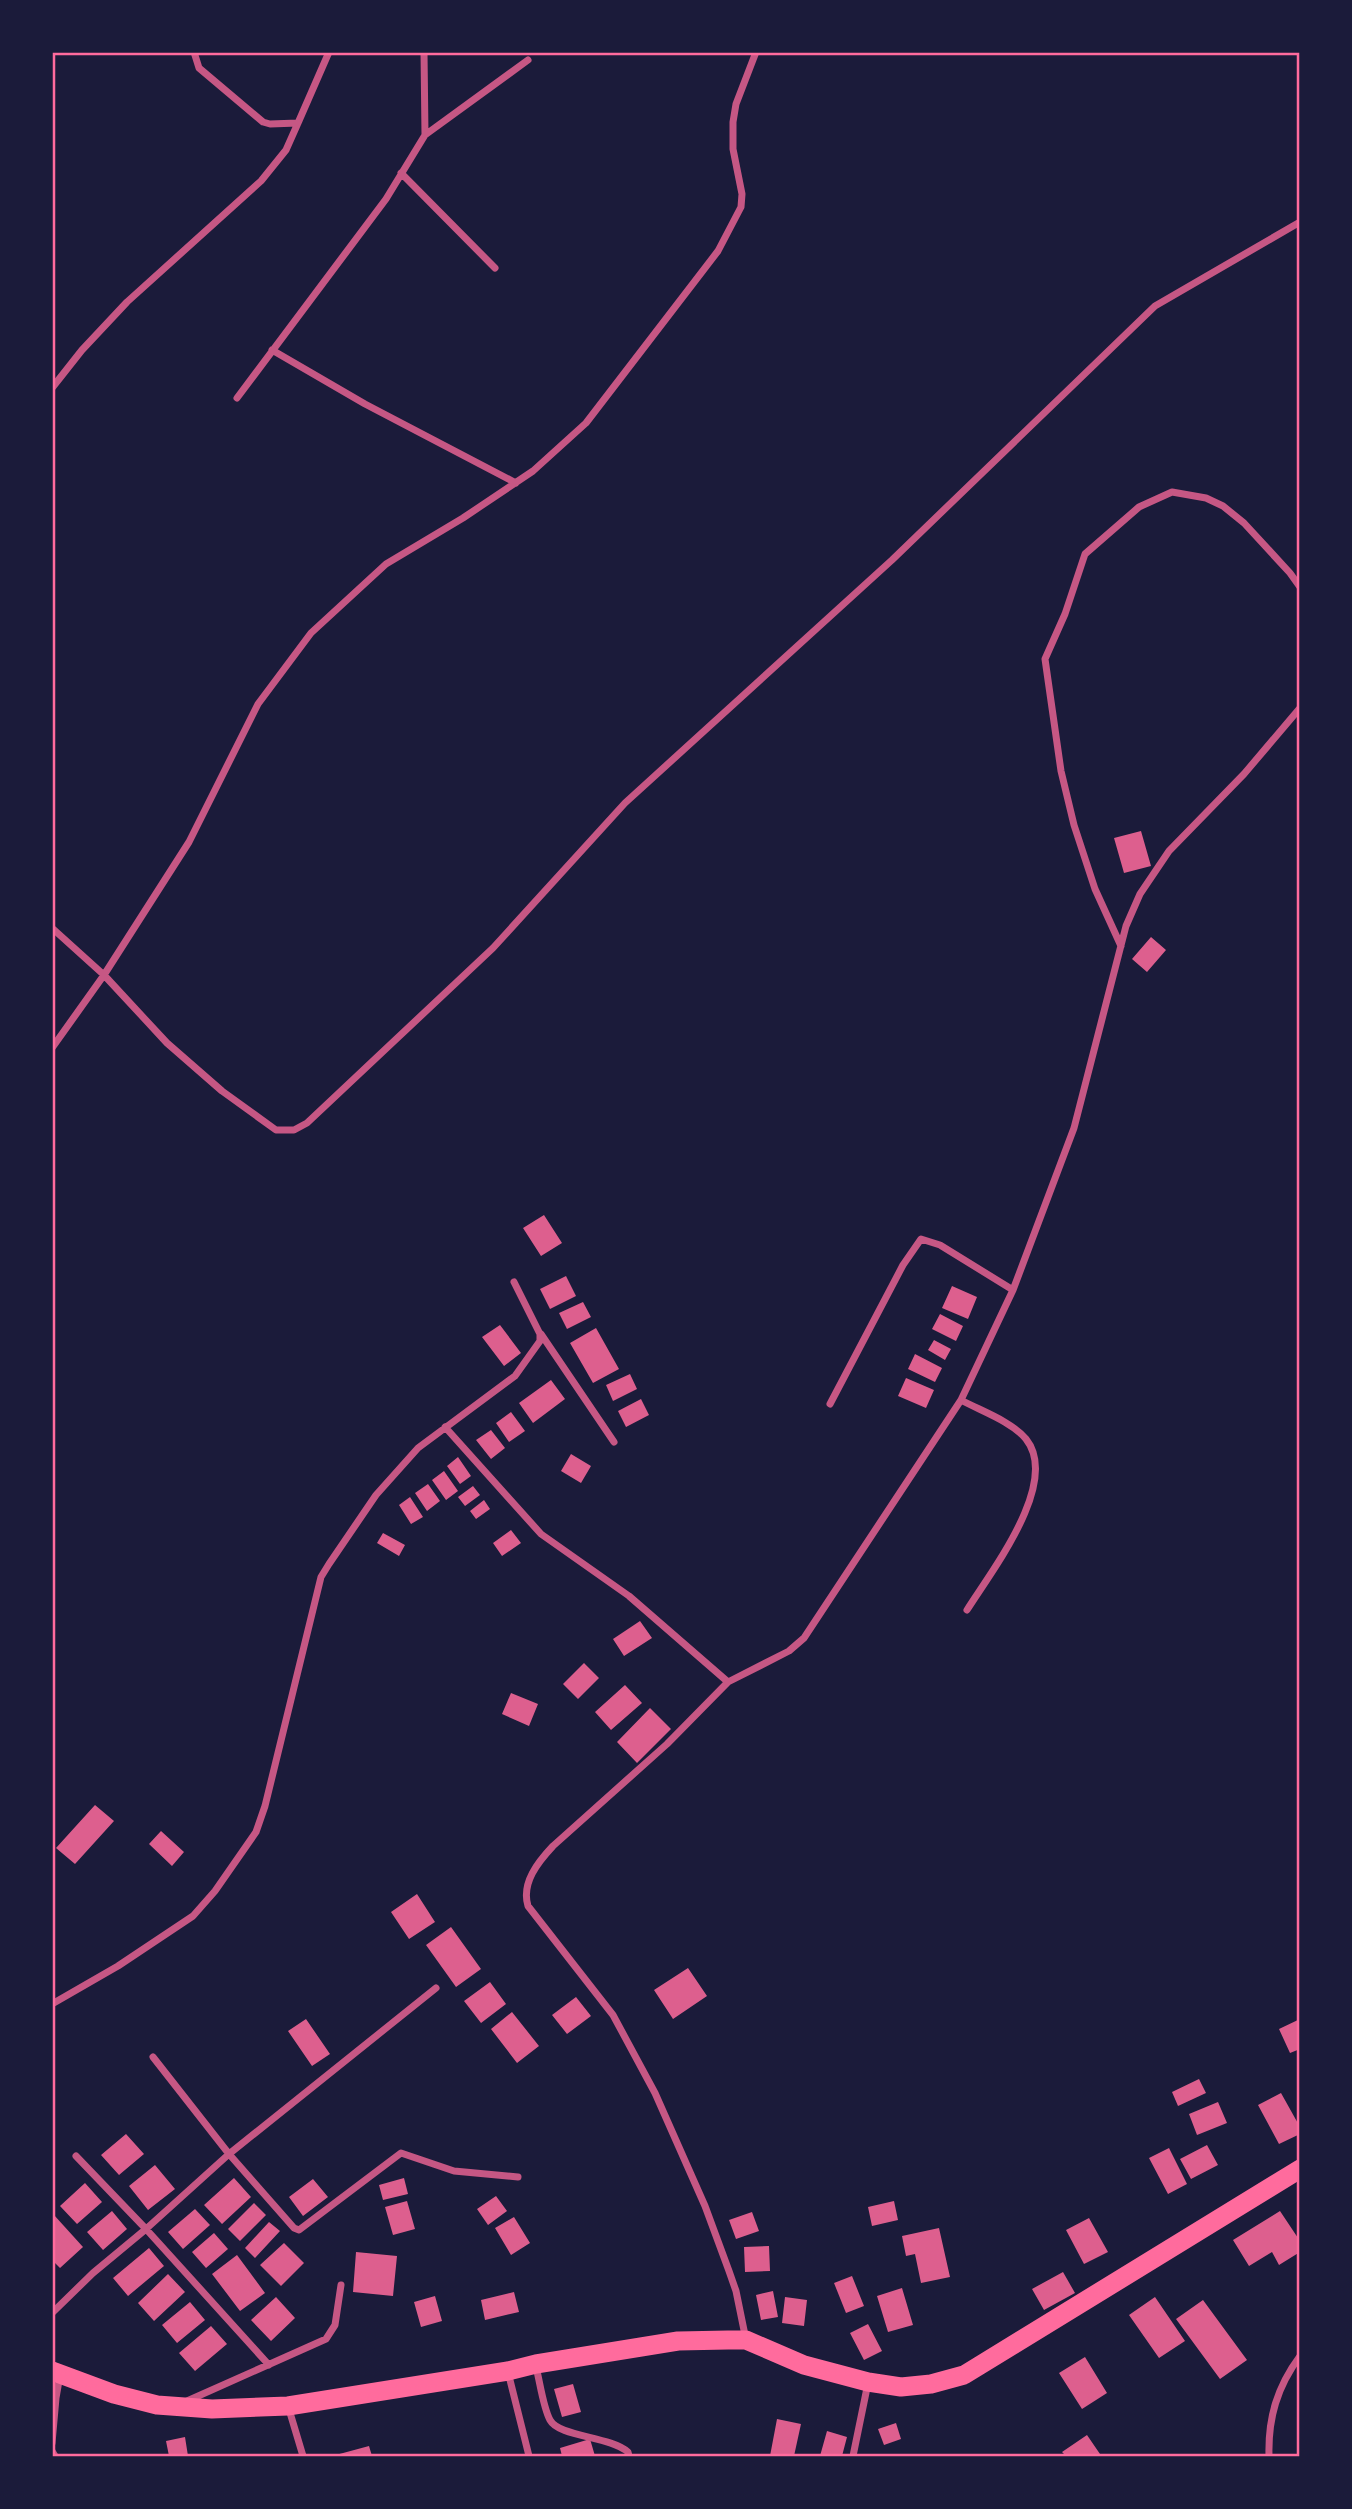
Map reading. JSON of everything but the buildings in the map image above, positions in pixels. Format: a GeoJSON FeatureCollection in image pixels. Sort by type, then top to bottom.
{"type":"FeatureCollection","features":[{"type":"Feature","properties":{"kind":"highway"},"geometry":{"type":"LineString","coordinates":[[56,2372],[114,2394],[173,2407],[212,2409],[288,2406],[678,2341],[746,2340],[804,2365],[868,2382],[901,2387],[931,2384],[964,2375],[1300,2169]]}},
{"type":"Feature","properties":{"kind":"street"},"geometry":{"type":"LineString","coordinates":[[194,52],[199,68],[263,122],[298,123]]}},
{"type":"Feature","properties":{"kind":"street"},"geometry":{"type":"LineString","coordinates":[[52,388],[82,350],[127,302],[261,181],[286,149],[329,52]]}},
{"type":"Feature","properties":{"kind":"street"},"geometry":{"type":"LineString","coordinates":[[424,52],[425,135]]}},
{"type":"Feature","properties":{"kind":"street"},"geometry":{"type":"LineString","coordinates":[[52,1048],[104,975],[190,842],[258,704],[311,633],[386,564],[463,518],[533,471],[597,412],[718,251],[741,207],[742,194],[733,145],[733,122],[736,104],[756,52]]}},
{"type":"Feature","properties":{"kind":"street"},"geometry":{"type":"LineString","coordinates":[[237,398],[386,199],[425,135],[527,60]]}},
{"type":"Feature","properties":{"kind":"street"},"geometry":{"type":"LineString","coordinates":[[401,173],[495,268]]}},
{"type":"Feature","properties":{"kind":"street"},"geometry":{"type":"LineString","coordinates":[[52,928],[104,975],[167,1043],[222,1091],[276,1129],[294,1130],[307,1123],[493,948],[625,803],[891,560],[1155,306],[1300,222]]}},
{"type":"Feature","properties":{"kind":"street"},"geometry":{"type":"LineString","coordinates":[[272,350],[365,404],[516,483]]}},
{"type":"Feature","properties":{"kind":"street"},"geometry":{"type":"LineString","coordinates":[[1121,946],[1095,888],[1074,825],[1061,771],[1045,659],[1065,614],[1085,554],[1139,507],[1172,492],[1206,498],[1223,506],[1244,523],[1300,587]]}},
{"type":"Feature","properties":{"kind":"street"},"geometry":{"type":"LineString","coordinates":[[746,2340],[736,2291],[705,2206],[655,2093],[613,2015],[528,1906],[526,1886],[542,1858],[667,1744],[728,1682],[789,1651],[804,1638],[961,1400],[1013,1290],[1074,1128],[1126,926],[1140,894],[1169,851],[1244,774],[1300,708]]}},
{"type":"Feature","properties":{"kind":"street"},"geometry":{"type":"LineString","coordinates":[[830,1404],[902,1265],[921,1238],[940,1245],[1013,1290]]}},
{"type":"Feature","properties":{"kind":"street"},"geometry":{"type":"LineString","coordinates":[[514,1282],[541,1334],[614,1442]]}},
{"type":"Feature","properties":{"kind":"street"},"geometry":{"type":"LineString","coordinates":[[52,2004],[118,1966],[193,1916],[215,1891],[256,1832],[265,1807],[321,1577],[376,1495],[418,1448],[514,1376],[540,1341],[541,1334]]}},
{"type":"Feature","properties":{"kind":"street"},"geometry":{"type":"LineString","coordinates":[[961,1400],[1015,1430],[1027,1441],[1035,1473],[1034,1491],[1018,1528],[967,1610]]}},
{"type":"Feature","properties":{"kind":"street"},"geometry":{"type":"LineString","coordinates":[[445,1427],[541,1534],[629,1596],[728,1682]]}},
{"type":"Feature","properties":{"kind":"street"},"geometry":{"type":"LineString","coordinates":[[52,2313],[93,2273],[229,2154],[436,1988]]}},
{"type":"Feature","properties":{"kind":"street"},"geometry":{"type":"LineString","coordinates":[[153,2057],[229,2154],[299,2230],[401,2154],[454,2171],[518,2177]]}},
{"type":"Feature","properties":{"kind":"street"},"geometry":{"type":"LineString","coordinates":[[76,2156],[269,2365]]}},
{"type":"Feature","properties":{"kind":"street"},"geometry":{"type":"LineString","coordinates":[[173,2407],[326,2339],[335,2325],[341,2286]]}},
{"type":"Feature","properties":{"kind":"street"},"geometry":{"type":"LineString","coordinates":[[1269,2456],[1268,2435],[1272,2409],[1287,2374],[1300,2356]]}},
{"type":"Feature","properties":{"kind":"street"},"geometry":{"type":"LineString","coordinates":[[536,2364],[550,2421],[558,2429],[619,2444],[629,2456]]}},
{"type":"Feature","properties":{"kind":"street"},"geometry":{"type":"LineString","coordinates":[[508,2371],[529,2456]]}},
{"type":"Feature","properties":{"kind":"street"},"geometry":{"type":"LineString","coordinates":[[52,2443],[56,2372]]}},
{"type":"Feature","properties":{"kind":"street"},"geometry":{"type":"LineString","coordinates":[[853,2456],[868,2382]]}},
{"type":"Feature","properties":{"kind":"street"},"geometry":{"type":"LineString","coordinates":[[288,2406],[303,2456]]}},
{"type":"Feature","properties":{"kind":"street"},"geometry":{"type":"LineString","coordinates":[[52,2451],[55,2456]]}}]}
